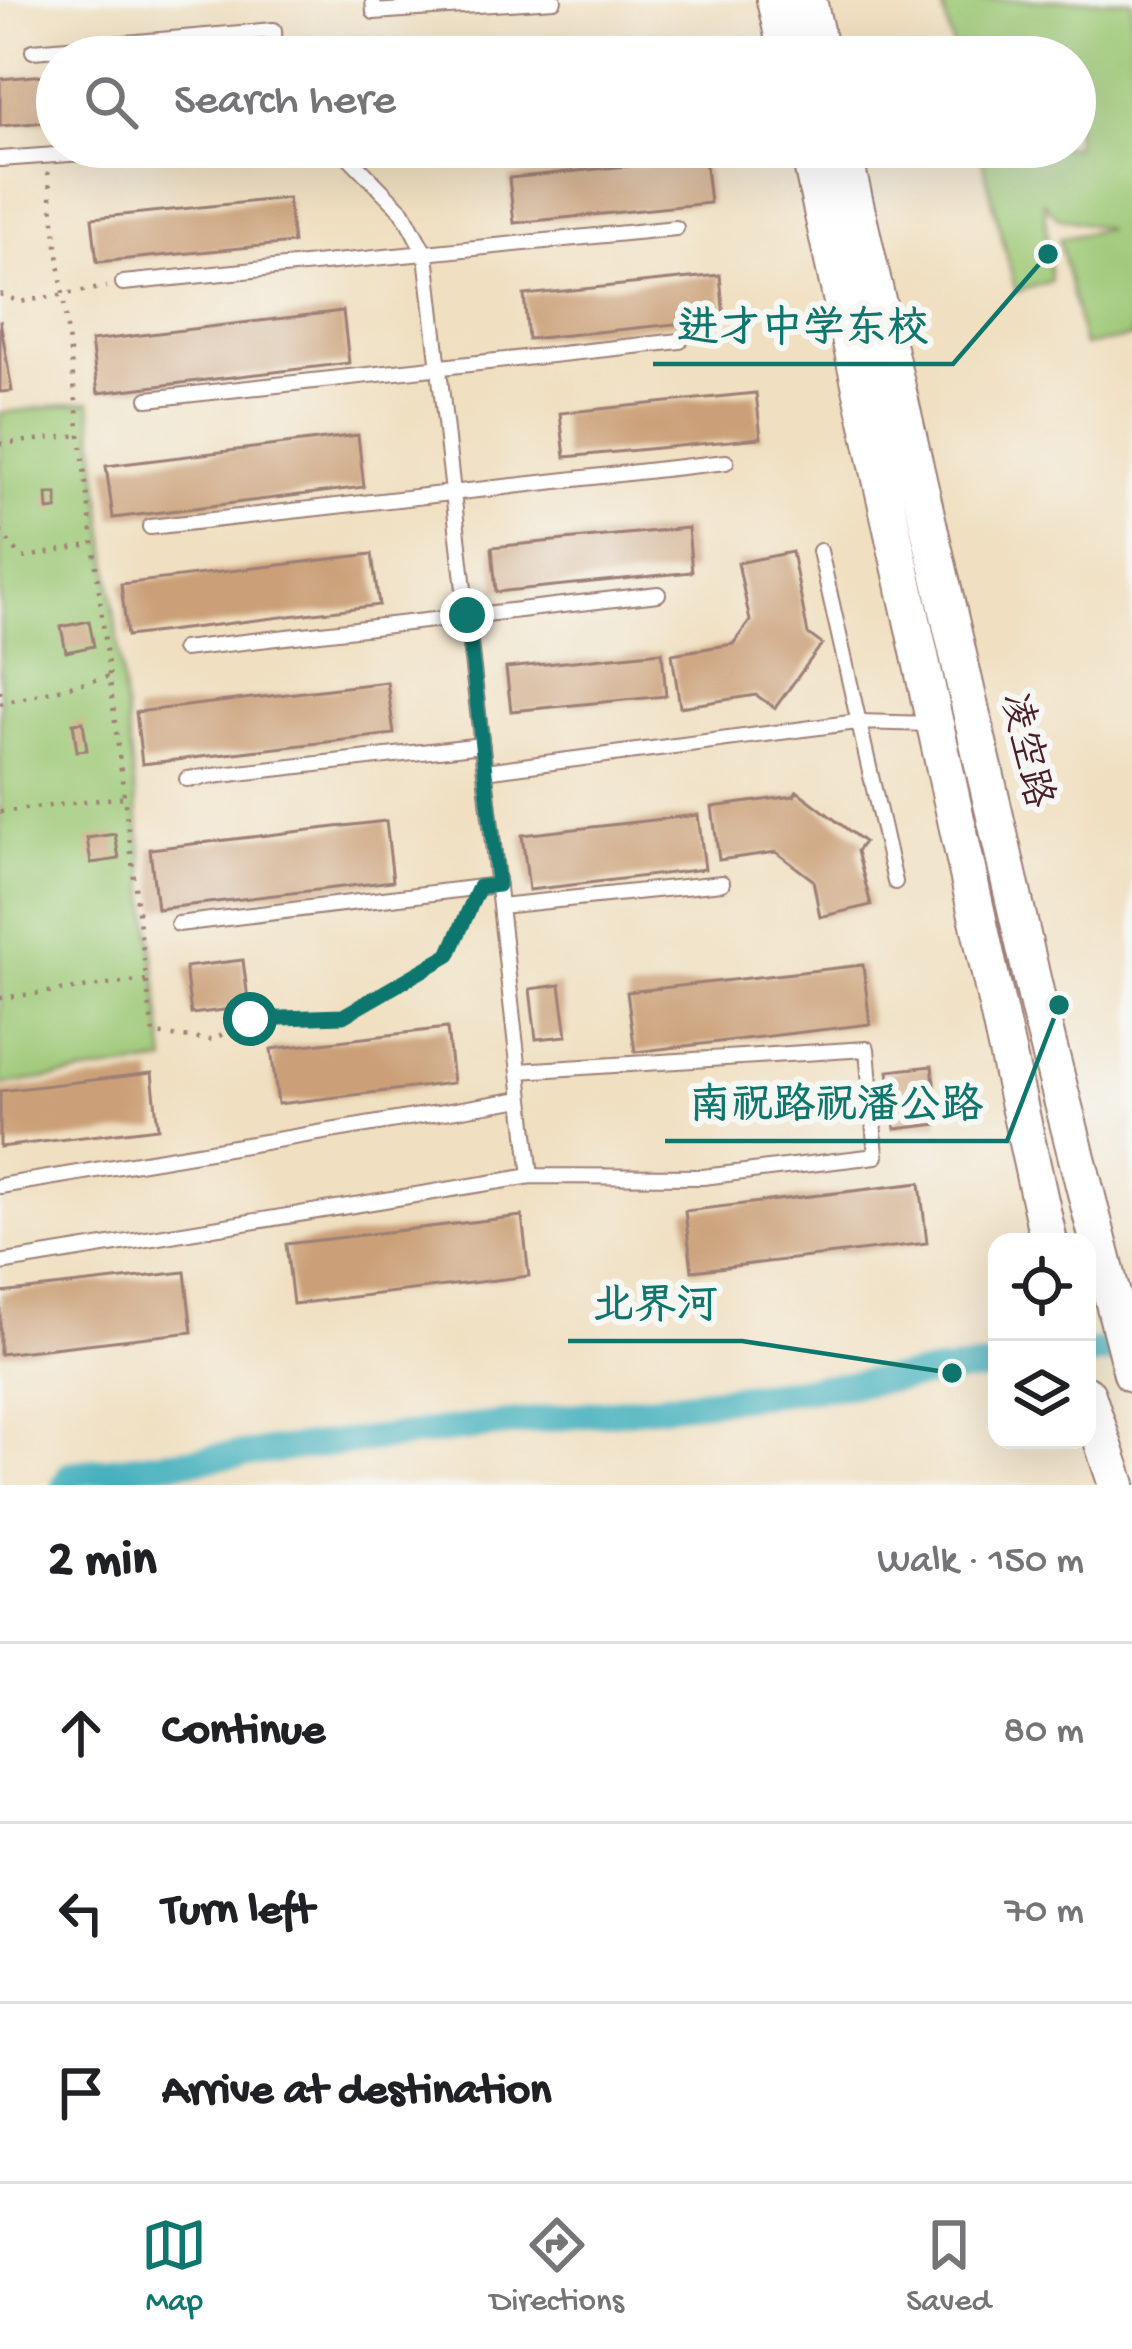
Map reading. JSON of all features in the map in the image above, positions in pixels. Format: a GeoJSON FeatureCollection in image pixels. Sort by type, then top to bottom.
{"type":"FeatureCollection","features":[{"type":"Feature","properties":{"kind":"street"},"geometry":{"type":"LineString","coordinates":[[775,0],[783,36]]}},
{"type":"Feature","properties":{"kind":"street"},"geometry":{"type":"LineString","coordinates":[[808,0],[816,36]]}},
{"type":"Feature","properties":{"kind":"street","name":"凌空路"},"geometry":{"type":"LineString","coordinates":[[813,168],[1047,1233]]}},
{"type":"Feature","properties":{"kind":"street","name":"凌空路"},"geometry":{"type":"LineString","coordinates":[[847,168],[1040,1009],[1132,1372]]}},
{"type":"Feature","properties":{"kind":"street"},"geometry":{"type":"LineString","coordinates":[[1096,1424],[1117,1485]]}},
{"type":"Feature","properties":{"kind":"lane"},"geometry":{"type":"LineString","coordinates":[[373,0],[374,12],[554,0]]}},
{"type":"Feature","properties":{"kind":"lane"},"geometry":{"type":"LineString","coordinates":[[205,36],[274,30],[274,36]]}},
{"type":"Feature","properties":{"kind":"lane"},"geometry":{"type":"LineString","coordinates":[[0,159],[36,157]]}},
{"type":"Feature","properties":{"kind":"lane"},"geometry":{"type":"LineString","coordinates":[[360,168],[403,212],[426,255],[531,1176]]}},
{"type":"Feature","properties":{"kind":"lane"},"geometry":{"type":"LineString","coordinates":[[123,283],[676,228]]}},
{"type":"Feature","properties":{"kind":"lane"},"geometry":{"type":"LineString","coordinates":[[148,399],[680,341]]}},
{"type":"Feature","properties":{"kind":"lane"},"geometry":{"type":"LineString","coordinates":[[151,527],[726,462]]}},
{"type":"Feature","properties":{"kind":"lane"},"geometry":{"type":"LineString","coordinates":[[820,551],[895,882]]}},
{"type":"Feature","properties":{"kind":"lane"},"geometry":{"type":"LineString","coordinates":[[183,649],[658,594]]}},
{"type":"Feature","properties":{"kind":"lane"},"geometry":{"type":"LineString","coordinates":[[485,771],[857,722],[938,724]]}},
{"type":"Feature","properties":{"kind":"lane"},"geometry":{"type":"LineString","coordinates":[[187,779],[482,745]]}},
{"type":"Feature","properties":{"kind":"lane"},"geometry":{"type":"LineString","coordinates":[[500,907],[722,883]]}},
{"type":"Feature","properties":{"kind":"lane"},"geometry":{"type":"LineString","coordinates":[[178,924],[498,885]]}},
{"type":"Feature","properties":{"kind":"lane"},"geometry":{"type":"LineString","coordinates":[[0,1263],[531,1176],[703,1177],[876,1156],[867,1049],[519,1071]]}},
{"type":"Feature","properties":{"kind":"lane"},"geometry":{"type":"LineString","coordinates":[[0,1186],[522,1100]]}},
{"type":"Feature","properties":{"kind":"path"},"geometry":{"type":"LineString","coordinates":[[47,168],[153,1034],[212,1040],[250,1019],[343,1016],[449,955],[479,887]]}},
{"type":"Feature","properties":{"kind":"path"},"geometry":{"type":"LineString","coordinates":[[0,294],[20,302],[123,283]]}},
{"type":"Feature","properties":{"kind":"path"},"geometry":{"type":"LineString","coordinates":[[0,444],[80,434]]}},
{"type":"Feature","properties":{"kind":"path"},"geometry":{"type":"LineString","coordinates":[[0,531],[22,558],[94,544]]}},
{"type":"Feature","properties":{"kind":"path"},"geometry":{"type":"LineString","coordinates":[[0,691],[1,704],[110,676]]}},
{"type":"Feature","properties":{"kind":"path"},"geometry":{"type":"LineString","coordinates":[[0,812],[124,797]]}},
{"type":"Feature","properties":{"kind":"path"},"geometry":{"type":"LineString","coordinates":[[0,998],[147,980]]}},
{"type":"Feature","properties":{"kind":"green space"},"geometry":{"type":"Polygon","coordinates":[[[941,0],[1132,0],[1132,337],[1084,346],[1059,239],[1107,229],[1057,217],[1044,203],[1051,281],[1016,292],[984,168],[1096,168],[1096,36],[950,36],[941,0]]]}},
{"type":"Feature","properties":{"kind":"green space"},"geometry":{"type":"Polygon","coordinates":[[[90,402],[166,1062],[0,1085],[0,413],[90,402]]]}},
{"type":"Feature","properties":{"kind":"building"},"geometry":{"type":"Polygon","coordinates":[[[36,76],[36,123],[0,126],[0,79],[36,76]]]}},
{"type":"Feature","properties":{"kind":"building"},"geometry":{"type":"Polygon","coordinates":[[[607,168],[706,168],[710,203],[514,223],[509,178],[607,168]]]}},
{"type":"Feature","properties":{"kind":"building"},"geometry":{"type":"Polygon","coordinates":[[[288,198],[293,243],[97,262],[92,218],[288,198]]]}},
{"type":"Feature","properties":{"kind":"building"},"geometry":{"type":"Polygon","coordinates":[[[720,275],[724,319],[528,339],[524,295],[720,275]]]}},
{"type":"Feature","properties":{"kind":"building"},"geometry":{"type":"Polygon","coordinates":[[[343,311],[349,363],[98,393],[91,341],[343,311]]]}},
{"type":"Feature","properties":{"kind":"building"},"geometry":{"type":"Polygon","coordinates":[[[0,320],[12,391],[0,392],[0,320]]]}},
{"type":"Feature","properties":{"kind":"building"},"geometry":{"type":"Polygon","coordinates":[[[756,393],[761,438],[565,457],[560,413],[756,393]]]}},
{"type":"Feature","properties":{"kind":"building"},"geometry":{"type":"Polygon","coordinates":[[[358,435],[364,487],[113,518],[106,466],[358,435]]]}},
{"type":"Feature","properties":{"kind":"building"},"geometry":{"type":"Polygon","coordinates":[[[47,494],[57,494],[57,509],[48,510],[47,494]]]}},
{"type":"Feature","properties":{"kind":"building"},"geometry":{"type":"Polygon","coordinates":[[[688,528],[692,572],[496,592],[492,547],[688,528]]]}},
{"type":"Feature","properties":{"kind":"building"},"geometry":{"type":"Polygon","coordinates":[[[792,552],[808,634],[822,644],[775,708],[756,695],[680,707],[672,654],[733,644],[750,621],[738,563],[792,552]]]}},
{"type":"Feature","properties":{"kind":"building"},"geometry":{"type":"Polygon","coordinates":[[[372,554],[379,605],[127,636],[121,584],[372,554]]]}},
{"type":"Feature","properties":{"kind":"building"},"geometry":{"type":"Polygon","coordinates":[[[89,621],[94,646],[66,652],[61,627],[89,621]]]}},
{"type":"Feature","properties":{"kind":"building"},"geometry":{"type":"Polygon","coordinates":[[[662,652],[666,696],[511,711],[506,668],[662,652]]]}},
{"type":"Feature","properties":{"kind":"building"},"geometry":{"type":"Polygon","coordinates":[[[387,682],[394,734],[142,764],[136,712],[387,682]]]}},
{"type":"Feature","properties":{"kind":"building"},"geometry":{"type":"Polygon","coordinates":[[[83,722],[87,750],[77,751],[73,723],[83,722]]]}},
{"type":"Feature","properties":{"kind":"building"},"geometry":{"type":"Polygon","coordinates":[[[797,791],[864,842],[857,851],[871,905],[820,917],[813,880],[776,852],[719,860],[712,807],[794,796],[797,791]]]}},
{"type":"Feature","properties":{"kind":"building"},"geometry":{"type":"Polygon","coordinates":[[[698,815],[705,869],[529,890],[522,835],[698,815]]]}},
{"type":"Feature","properties":{"kind":"building"},"geometry":{"type":"Polygon","coordinates":[[[386,821],[393,881],[157,909],[150,849],[386,821]]]}},
{"type":"Feature","properties":{"kind":"building"},"geometry":{"type":"Polygon","coordinates":[[[115,834],[119,859],[91,863],[87,838],[115,834]]]}},
{"type":"Feature","properties":{"kind":"building"},"geometry":{"type":"Polygon","coordinates":[[[243,960],[249,1007],[191,1014],[185,967],[243,960]]]}},
{"type":"Feature","properties":{"kind":"building"},"geometry":{"type":"Polygon","coordinates":[[[863,965],[870,1024],[635,1052],[627,992],[863,965]]]}},
{"type":"Feature","properties":{"kind":"building"},"geometry":{"type":"Polygon","coordinates":[[[560,985],[567,1036],[536,1039],[530,989],[560,985]]]}},
{"type":"Feature","properties":{"kind":"building"},"geometry":{"type":"Polygon","coordinates":[[[447,1028],[453,1083],[278,1104],[271,1049],[447,1028]]]}},
{"type":"Feature","properties":{"kind":"building"},"geometry":{"type":"Polygon","coordinates":[[[932,1066],[939,1124],[895,1129],[888,1071],[932,1066]]]}},
{"type":"Feature","properties":{"kind":"building"},"geometry":{"type":"Polygon","coordinates":[[[152,1073],[158,1128],[0,1147],[0,1091],[152,1073]]]}},
{"type":"Feature","properties":{"kind":"building"},"geometry":{"type":"Polygon","coordinates":[[[920,1183],[927,1243],[692,1271],[685,1211],[920,1183]]]}},
{"type":"Feature","properties":{"kind":"building"},"geometry":{"type":"Polygon","coordinates":[[[522,1216],[529,1276],[293,1304],[286,1244],[522,1216]]]}},
{"type":"Feature","properties":{"kind":"building"},"geometry":{"type":"Polygon","coordinates":[[[185,1272],[192,1332],[0,1354],[0,1293],[185,1272]]]}},
{"type":"Feature","properties":{"kind":"waterway"},"geometry":{"type":"LineString","coordinates":[[1096,1353],[1132,1347]]}},
{"type":"Feature","properties":{"kind":"waterway"},"geometry":{"type":"LineString","coordinates":[[65,1485],[71,1474],[988,1368]]}},
{"type":"Feature","properties":{"kind":"place","name":"进才中学东校"},"geometry":{"type":"Point","coordinates":[1048,254]}},
{"type":"Feature","properties":{"kind":"place","name":"南祝路祝潘公路"},"geometry":{"type":"Point","coordinates":[1059,1005]}},
{"type":"Feature","properties":{"kind":"place","name":"北界河"},"geometry":{"type":"Point","coordinates":[952,1373]}},
{"type":"Feature","properties":{"kind":"route"},"geometry":{"type":"LineString","coordinates":[[250,1019],[343,1016],[449,955],[479,887],[498,885],[467,615]]}}]}
